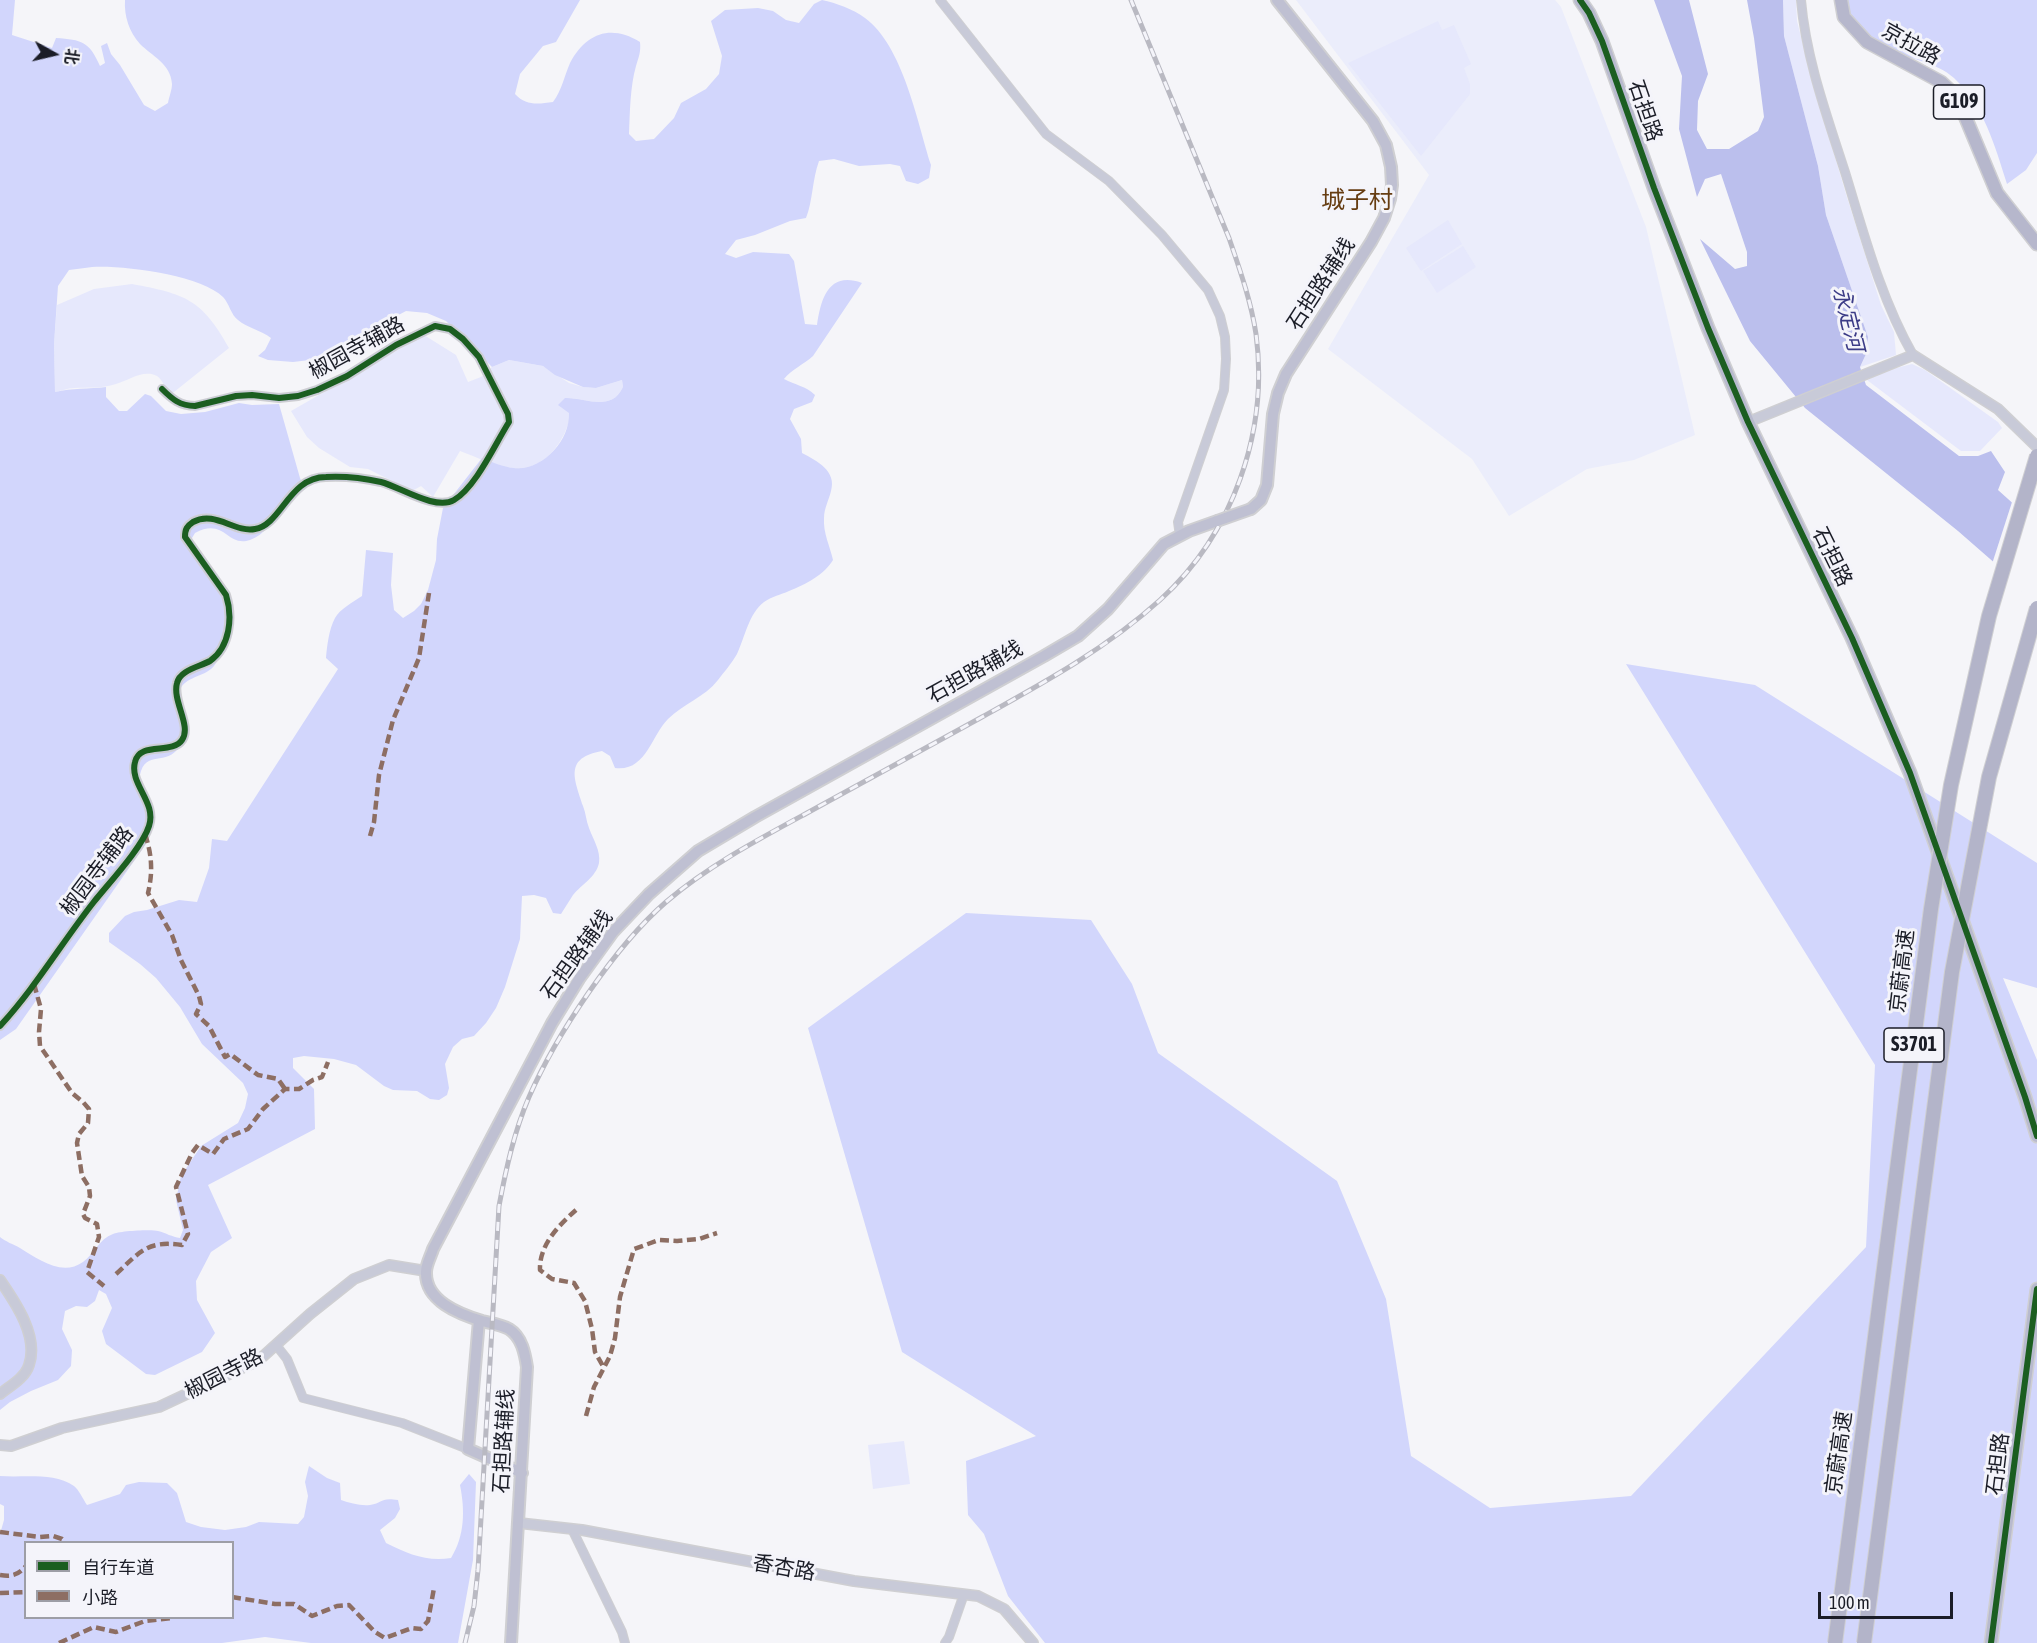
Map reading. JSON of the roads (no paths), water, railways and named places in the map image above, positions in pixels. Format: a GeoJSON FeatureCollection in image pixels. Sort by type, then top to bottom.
{"type":"FeatureCollection","features":[{"type":"Feature","properties":{"kind":"highway","name":"京拉路"},"geometry":{"type":"LineString","coordinates":[[1841,0],[1844,16],[1867,42],[1941,82],[1957,97],[1997,193],[2037,244]]}},
{"type":"Feature","properties":{"kind":"highway","name":"京蔚高速"},"geometry":{"type":"LineString","coordinates":[[1835,1643],[1931,909],[1951,785],[1989,616],[2037,456]]}},
{"type":"Feature","properties":{"kind":"highway","name":"S3701"},"geometry":{"type":"LineString","coordinates":[[1864,1643],[1952,972],[1989,777],[2037,608]]}},
{"type":"Feature","properties":{"kind":"main road","name":"石担路辅线"},"geometry":{"type":"LineString","coordinates":[[511,1643],[522,1473],[527,1367],[525,1354],[519,1340],[510,1329],[461,1315],[440,1301],[429,1287],[426,1271],[433,1249],[552,1023],[579,979],[613,932],[649,894],[698,851],[1078,636],[1108,609],[1164,544],[1251,509],[1261,500],[1267,485],[1273,414],[1278,393],[1286,374],[1371,242],[1384,218],[1392,185],[1386,145],[1373,121],[1277,0]]}},
{"type":"Feature","properties":{"kind":"main road","name":"石担路"},"geometry":{"type":"LineString","coordinates":[[1580,0],[1607,53],[1654,188],[1708,328],[1748,422],[1852,638],[1910,773],[2037,1136]]}},
{"type":"Feature","properties":{"kind":"main road","name":"石担路"},"geometry":{"type":"LineString","coordinates":[[1991,1643],[2037,1289]]}},
{"type":"Feature","properties":{"kind":"main road"},"geometry":{"type":"LineString","coordinates":[[479,1320],[468,1449],[522,1473]]}},
{"type":"Feature","properties":{"kind":"street"},"geometry":{"type":"LineString","coordinates":[[940,0],[1046,134],[1109,181],[1162,235],[1208,290],[1220,316],[1225,338],[1224,390],[1178,522],[1180,536]]}},
{"type":"Feature","properties":{"kind":"street"},"geometry":{"type":"LineString","coordinates":[[1802,0],[1812,63],[1868,245],[1902,335],[1913,355],[1998,409],[2037,447]]}},
{"type":"Feature","properties":{"kind":"street","name":"椒园寺辅路"},"geometry":{"type":"LineString","coordinates":[[0,1026],[17,1008],[93,903],[131,856],[149,828],[152,813],[135,775],[135,762],[146,750],[174,746],[182,740],[185,728],[176,699],[177,682],[184,673],[210,661],[226,641],[230,606],[226,595],[186,537],[185,530],[188,525],[196,520],[212,518],[244,529],[259,528],[272,518],[301,485],[324,476],[363,478],[384,483],[429,501],[441,503],[453,501],[470,487],[509,422],[508,414],[479,357],[463,339],[450,329],[441,326],[426,329],[347,376],[298,396],[279,398],[236,396],[188,406],[174,400],[162,389]]}},
{"type":"Feature","properties":{"kind":"street"},"geometry":{"type":"LineString","coordinates":[[1748,422],[1913,355]]}},
{"type":"Feature","properties":{"kind":"street","name":"椒园寺路"},"geometry":{"type":"LineString","coordinates":[[0,1445],[11,1446],[62,1428],[159,1407],[260,1360],[310,1314],[354,1279],[389,1265],[426,1271]]}},
{"type":"Feature","properties":{"kind":"street"},"geometry":{"type":"LineString","coordinates":[[0,1280],[14,1300],[28,1330],[31,1348],[29,1365],[23,1376],[0,1394]]}},
{"type":"Feature","properties":{"kind":"street"},"geometry":{"type":"LineString","coordinates":[[276,1345],[287,1359],[303,1398],[402,1423],[468,1449]]}},
{"type":"Feature","properties":{"kind":"street","name":"香杏路"},"geometry":{"type":"LineString","coordinates":[[519,1523],[572,1529],[854,1581],[978,1596],[1004,1610],[1033,1643]]}},
{"type":"Feature","properties":{"kind":"street"},"geometry":{"type":"LineString","coordinates":[[572,1529],[622,1632],[625,1643]]}},
{"type":"Feature","properties":{"kind":"street"},"geometry":{"type":"LineString","coordinates":[[945,1643],[950,1637],[964,1594]]}},
{"type":"Feature","properties":{"kind":"water","name":"永定河"},"geometry":{"type":"Polygon","coordinates":[[[1654,0],[1689,0],[1708,74],[1698,101],[1697,130],[1707,149],[1729,149],[1758,131],[1764,117],[1747,0],[1783,0],[1784,36],[1818,166],[1826,215],[1868,337],[1866,354],[1860,367],[1866,385],[1959,456],[1978,456],[1991,451],[2005,472],[1998,490],[2037,525],[2013,579],[1958,531],[1805,408],[1750,341],[1700,239],[1735,269],[1747,266],[1747,252],[1721,174],[1705,179],[1697,197],[1679,129],[1682,76],[1654,0]]]}},
{"type":"Feature","properties":{"kind":"railway"},"geometry":{"type":"LineString","coordinates":[[465,1643],[474,1606],[478,1570],[499,1206],[511,1151],[529,1097],[555,1047],[588,993],[647,920],[682,889],[716,865],[1052,677],[1119,634],[1160,600],[1186,574],[1208,544],[1226,512],[1240,479],[1251,443],[1257,407],[1259,371],[1256,334],[1251,310],[1229,238],[1131,0]]}},
{"type":"Feature","properties":{"kind":"district","name":"城子村"},"geometry":{"type":"Point","coordinates":[1357,200]}}]}
